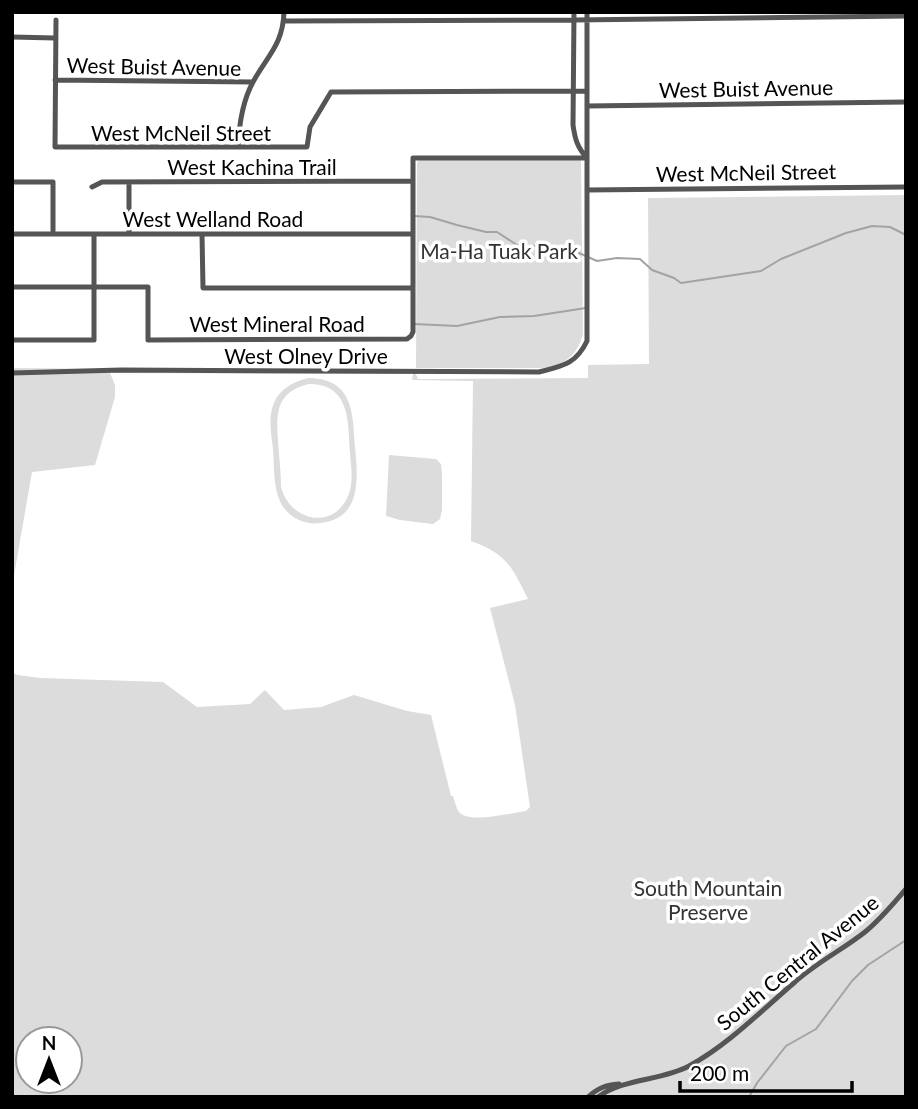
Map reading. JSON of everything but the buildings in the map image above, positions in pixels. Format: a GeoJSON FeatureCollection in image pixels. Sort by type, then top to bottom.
{"type":"FeatureCollection","features":[{"type":"Feature","properties":{"kind":"street"},"geometry":{"type":"LineString","coordinates":[[238,147],[244,103],[253,82],[277,45],[284,12]]}},
{"type":"Feature","properties":{"kind":"street"},"geometry":{"type":"LineString","coordinates":[[574,12],[573,125],[578,148],[587,158]]}},
{"type":"Feature","properties":{"kind":"street"},"geometry":{"type":"LineString","coordinates":[[587,16],[587,190]]}},
{"type":"Feature","properties":{"kind":"street"},"geometry":{"type":"LineString","coordinates":[[284,20],[906,16]]}},
{"type":"Feature","properties":{"kind":"street"},"geometry":{"type":"LineString","coordinates":[[55,80],[56,20]]}},
{"type":"Feature","properties":{"kind":"street","name":"West Buist Avenue"},"geometry":{"type":"LineString","coordinates":[[12,37],[55,38]]}},
{"type":"Feature","properties":{"kind":"street","name":"West Buist Avenue"},"geometry":{"type":"LineString","coordinates":[[55,80],[253,82]]}},
{"type":"Feature","properties":{"kind":"street","name":"West McNeil Street"},"geometry":{"type":"LineString","coordinates":[[55,80],[55,147],[307,147],[310,127],[331,92],[574,91]]}},
{"type":"Feature","properties":{"kind":"street"},"geometry":{"type":"LineString","coordinates":[[574,91],[587,92]]}},
{"type":"Feature","properties":{"kind":"street","name":"West Buist Avenue"},"geometry":{"type":"LineString","coordinates":[[587,106],[906,102]]}},
{"type":"Feature","properties":{"kind":"street"},"geometry":{"type":"LineString","coordinates":[[202,234],[203,288],[413,288],[413,158],[587,158]]}},
{"type":"Feature","properties":{"kind":"street","name":"West Kachina Trail"},"geometry":{"type":"LineString","coordinates":[[92,187],[102,182],[413,181]]}},
{"type":"Feature","properties":{"kind":"street"},"geometry":{"type":"LineString","coordinates":[[12,182],[53,182],[53,234]]}},
{"type":"Feature","properties":{"kind":"street"},"geometry":{"type":"LineString","coordinates":[[129,182],[129,234]]}},
{"type":"Feature","properties":{"kind":"street","name":"West McNeil Street"},"geometry":{"type":"LineString","coordinates":[[587,190],[906,187]]}},
{"type":"Feature","properties":{"kind":"street","name":"West Olney Drive"},"geometry":{"type":"LineString","coordinates":[[12,373],[218,370],[540,372],[568,364],[582,352],[587,341],[587,190]]}},
{"type":"Feature","properties":{"kind":"street","name":"West Welland Road"},"geometry":{"type":"LineString","coordinates":[[12,234],[413,234]]}},
{"type":"Feature","properties":{"kind":"street"},"geometry":{"type":"LineString","coordinates":[[12,340],[94,340],[94,234]]}},
{"type":"Feature","properties":{"kind":"street"},"geometry":{"type":"LineString","coordinates":[[12,287],[94,287]]}},
{"type":"Feature","properties":{"kind":"street","name":"West Mineral Road"},"geometry":{"type":"LineString","coordinates":[[94,287],[148,287],[148,340],[407,338],[414,332],[413,288]]}},
{"type":"Feature","properties":{"kind":"street","name":"South Central Avenue"},"geometry":{"type":"LineString","coordinates":[[598,1097],[606,1091],[678,1070],[701,1059],[763,1011],[803,975],[865,932],[906,889]]}},
{"type":"Feature","properties":{"kind":"street","name":"South Central Avenue"},"geometry":{"type":"LineString","coordinates":[[588,1097],[604,1086],[626,1084]]}},
{"type":"Feature","properties":{"kind":"green space","name":"Ma-Ha Tuak Park"},"geometry":{"type":"Polygon","coordinates":[[[421,160],[580,160],[583,334],[573,354],[563,362],[541,368],[416,368],[417,165],[421,160]]]}},
{"type":"Feature","properties":{"kind":"green space","name":"South Mountain Preserve"},"geometry":{"type":"Polygon","coordinates":[[[906,195],[906,1097],[12,1097],[12,672],[41,678],[163,682],[197,707],[250,704],[265,690],[284,710],[321,707],[354,695],[407,711],[431,715],[451,796],[459,812],[481,817],[526,811],[530,807],[515,705],[490,608],[528,599],[507,563],[493,551],[471,541],[473,381],[412,380],[413,374],[110,373],[115,385],[115,397],[95,465],[32,472],[12,587],[12,368],[415,372],[418,379],[588,378],[588,365],[649,364],[648,198],[906,195]]]}},
{"type":"Feature","properties":{"kind":"green space"},"geometry":{"type":"Polygon","coordinates":[[[308,378],[334,384],[342,391],[348,400],[353,422],[357,471],[354,495],[344,514],[334,520],[320,523],[304,522],[290,514],[279,499],[275,479],[272,409],[277,397],[284,390],[291,384],[308,378]],[[309,384],[290,392],[280,405],[277,421],[281,487],[293,508],[312,517],[332,514],[341,507],[348,496],[352,480],[349,430],[344,407],[333,391],[309,384]]]}},
{"type":"Feature","properties":{"kind":"green space"},"geometry":{"type":"Polygon","coordinates":[[[389,455],[436,459],[441,464],[442,510],[440,519],[433,524],[386,516],[389,455]]]}},
{"type":"Feature","properties":{"kind":"waterway"},"geometry":{"type":"LineString","coordinates":[[414,216],[497,232],[517,245],[553,247],[579,253],[597,261],[640,259],[652,270],[681,283],[761,271],[781,259],[846,233],[872,226],[890,227],[906,235]]}},
{"type":"Feature","properties":{"kind":"waterway"},"geometry":{"type":"LineString","coordinates":[[414,324],[457,326],[500,317],[534,316],[586,308]]}},
{"type":"Feature","properties":{"kind":"waterway"},"geometry":{"type":"LineString","coordinates":[[749,1097],[786,1046],[816,1029],[852,981],[868,965],[906,940]]}}]}
